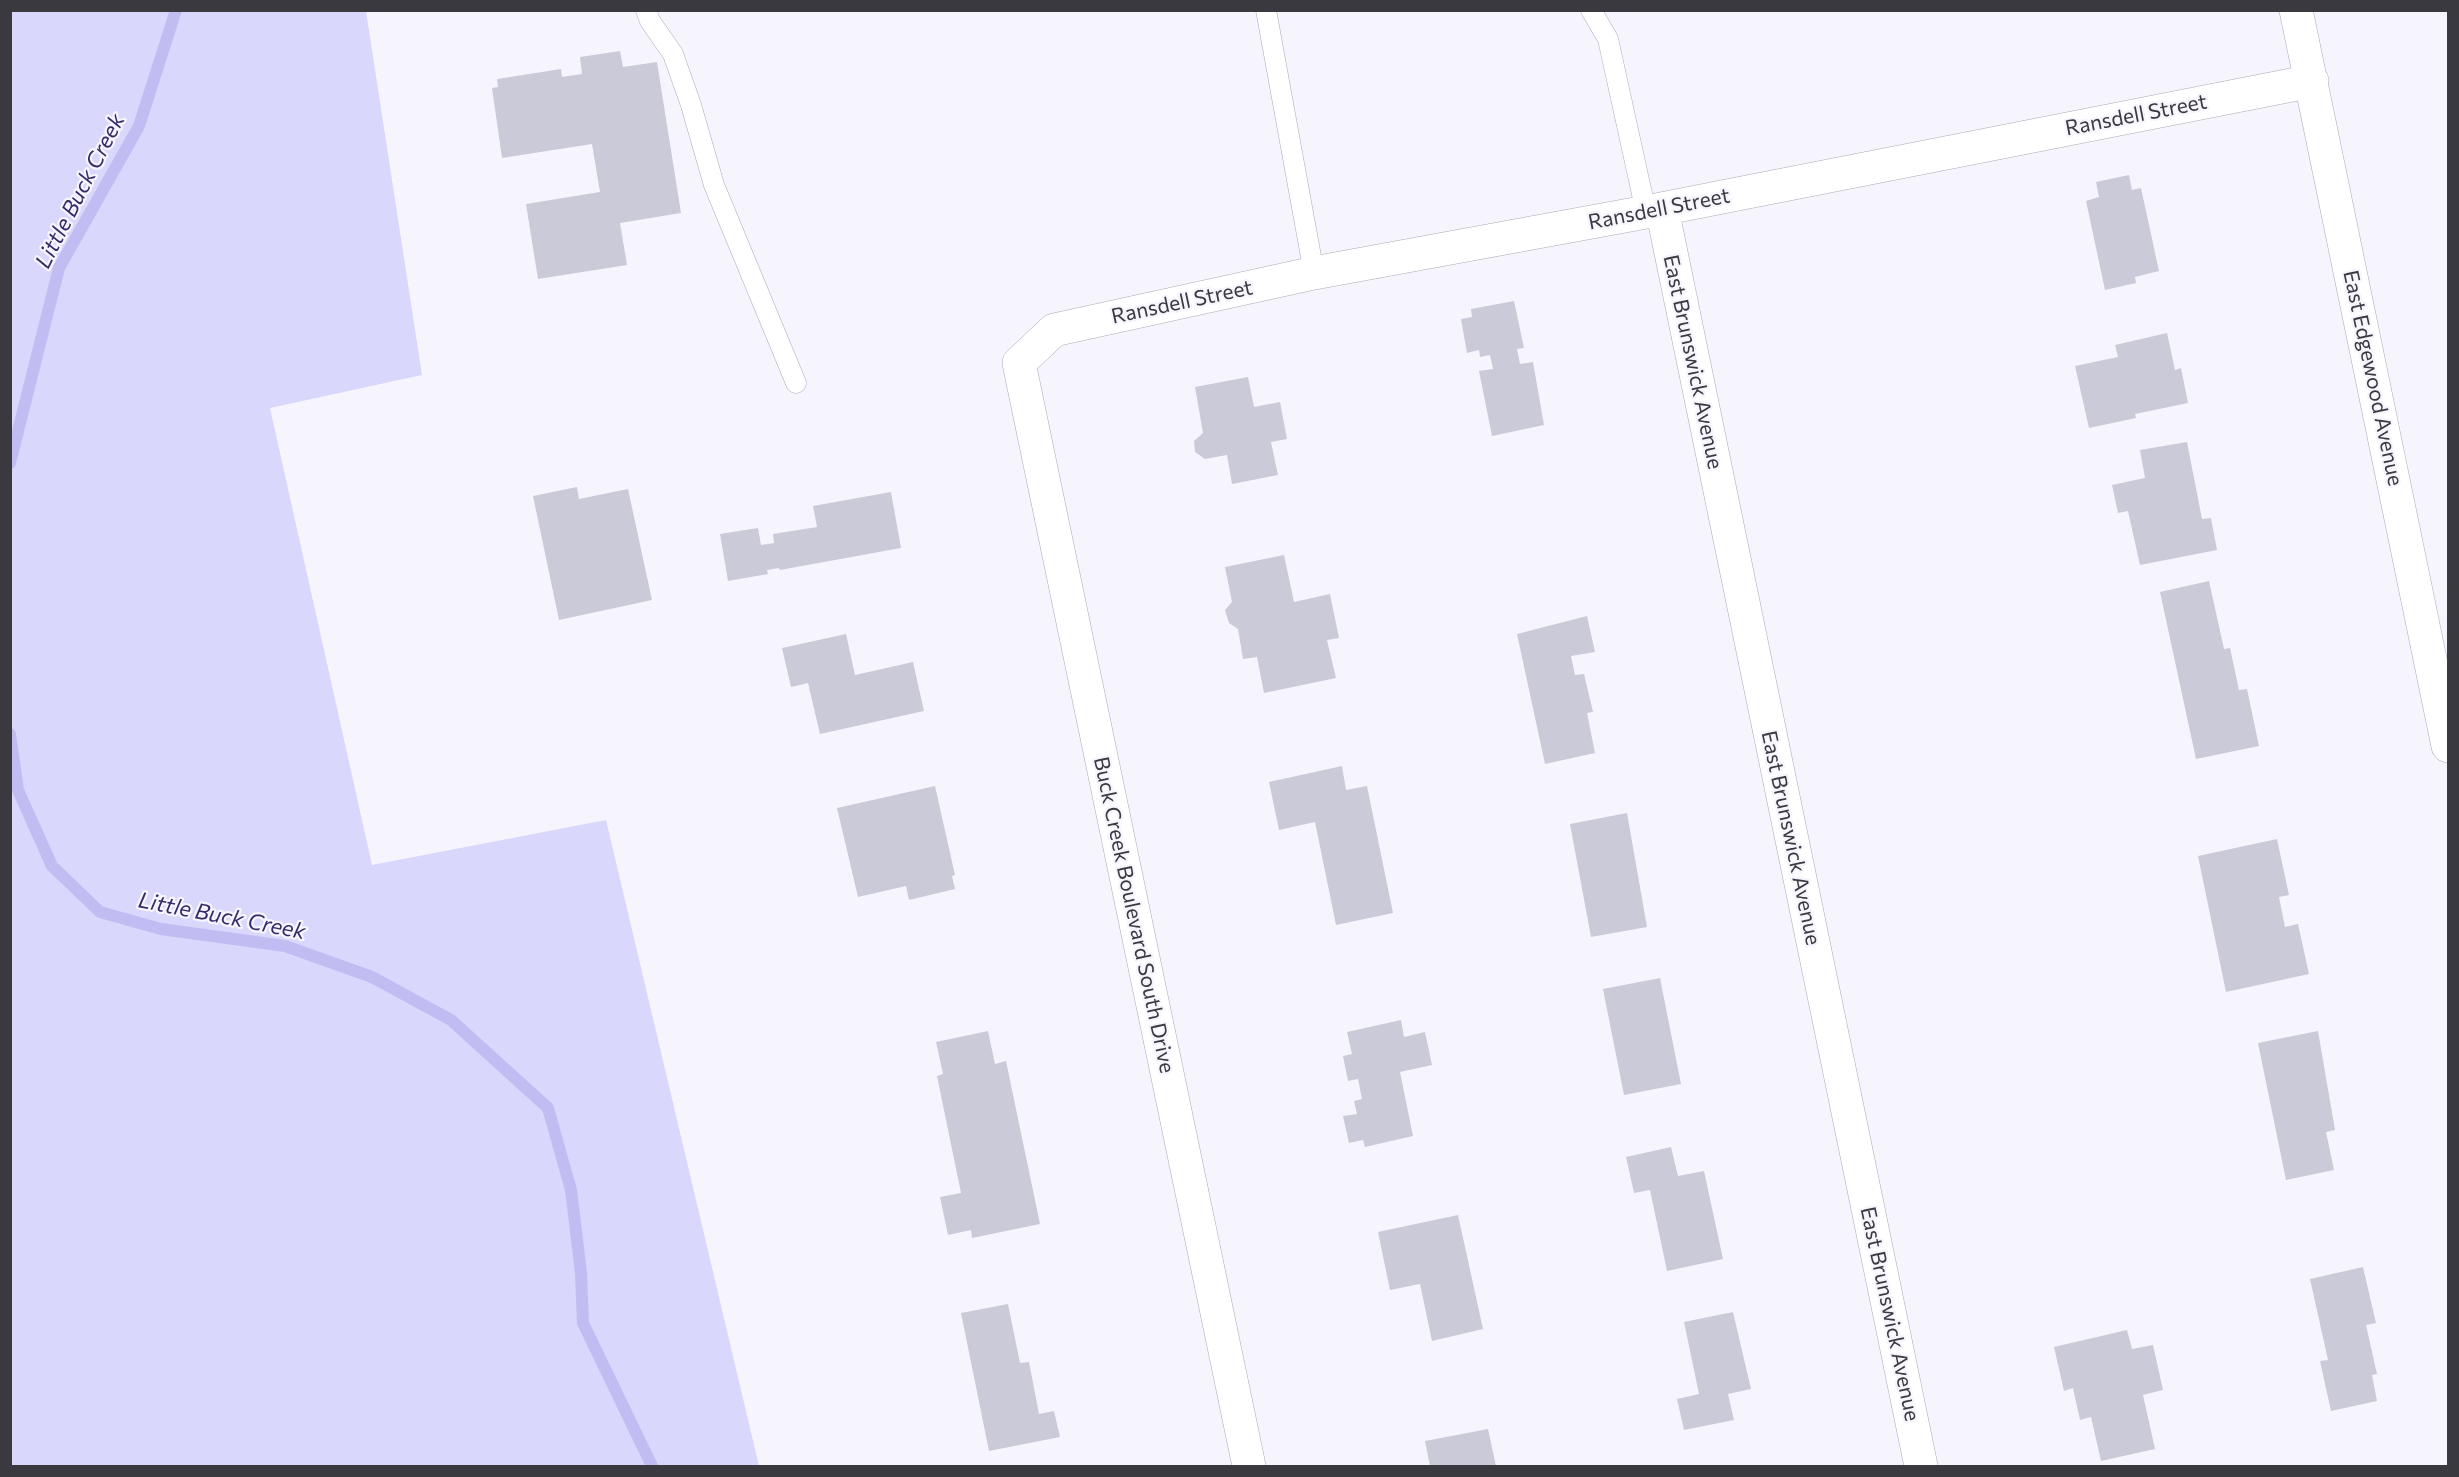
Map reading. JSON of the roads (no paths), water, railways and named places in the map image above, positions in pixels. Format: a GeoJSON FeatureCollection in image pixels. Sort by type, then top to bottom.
{"type":"FeatureCollection","features":[{"type":"Feature","properties":{"kind":"street","name":"East Edgewood Avenue"},"geometry":{"type":"LineString","coordinates":[[2296,10],[2448,746]]}},
{"type":"Feature","properties":{"kind":"street","name":"Ransdell Street"},"geometry":{"type":"LineString","coordinates":[[1019,363],[1054,330],[1314,273],[1654,210],[2312,81]]}},
{"type":"Feature","properties":{"kind":"street","name":"East Brunswick Avenue"},"geometry":{"type":"LineString","coordinates":[[1654,210],[1921,1467]]}},
{"type":"Feature","properties":{"kind":"street","name":"Buck Creek Boulevard South Drive"},"geometry":{"type":"LineString","coordinates":[[1019,363],[1249,1467]]}},
{"type":"Feature","properties":{"kind":"lane"},"geometry":{"type":"LineString","coordinates":[[646,10],[650,21],[672,54],[691,105],[714,185],[796,383]]}},
{"type":"Feature","properties":{"kind":"lane"},"geometry":{"type":"LineString","coordinates":[[1266,10],[1314,273]]}},
{"type":"Feature","properties":{"kind":"lane"},"geometry":{"type":"LineString","coordinates":[[1591,10],[1608,39],[1654,210]]}},
{"type":"Feature","properties":{"kind":"waterway","name":"Little Buck Creek"},"geometry":{"type":"LineString","coordinates":[[10,463],[59,268],[139,126],[176,10]]}},
{"type":"Feature","properties":{"kind":"waterway","name":"Little Buck Creek"},"geometry":{"type":"LineString","coordinates":[[10,734],[18,790],[52,866],[100,912],[161,929],[285,946],[372,977],[451,1020],[548,1108],[571,1190],[581,1273],[583,1323],[652,1466]]}}]}
